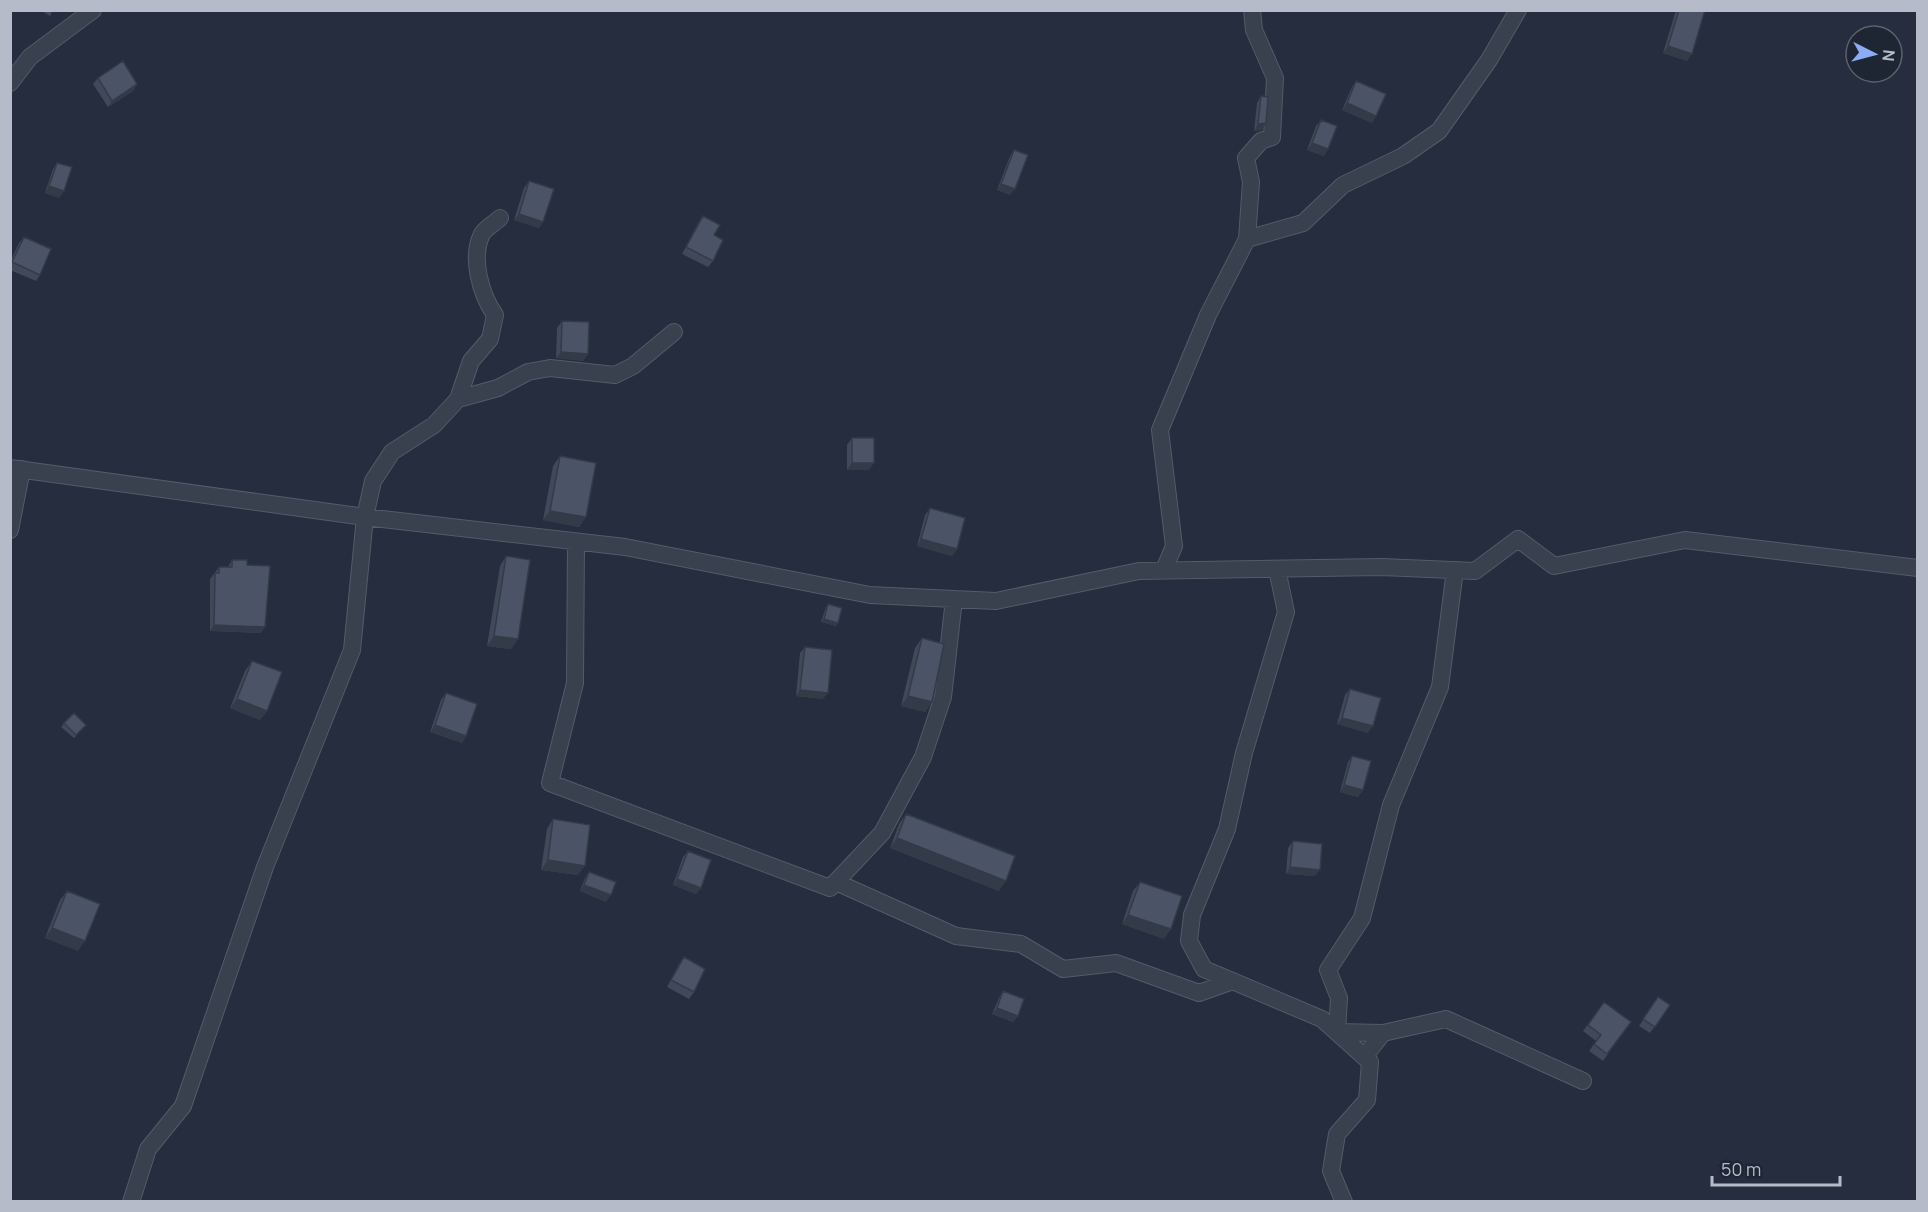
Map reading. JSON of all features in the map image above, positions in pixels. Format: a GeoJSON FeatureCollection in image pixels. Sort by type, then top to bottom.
{"type":"FeatureCollection","features":[{"type":"Feature","properties":{"kind":"street"},"geometry":{"type":"LineString","coordinates":[[1164,570],[1174,546],[1160,430],[1208,315],[1247,239],[1251,182],[1246,158],[1261,141],[1272,137],[1275,78],[1254,30],[1252,10]]}},
{"type":"Feature","properties":{"kind":"street"},"geometry":{"type":"LineString","coordinates":[[1247,239],[1304,223],[1343,185],[1403,156],[1439,131],[1490,60],[1518,10]]}},
{"type":"Feature","properties":{"kind":"street"},"geometry":{"type":"LineString","coordinates":[[10,83],[30,57],[91,11]]}},
{"type":"Feature","properties":{"kind":"street"},"geometry":{"type":"LineString","coordinates":[[131,1202],[148,1149],[183,1106],[265,867],[352,650],[365,517],[373,481],[392,452],[434,425],[458,399],[471,361],[490,339],[495,315],[483,298],[478,253],[482,232],[500,218]]}},
{"type":"Feature","properties":{"kind":"street"},"geometry":{"type":"LineString","coordinates":[[458,399],[498,388],[528,372],[550,368],[615,375],[633,366],[675,332]]}},
{"type":"Feature","properties":{"kind":"street"},"geometry":{"type":"LineString","coordinates":[[10,530],[16,468],[365,517],[625,548],[870,595],[996,601],[1139,571],[1164,570],[1382,567],[1475,571],[1518,539],[1554,566],[1685,540],[1917,568]]}},
{"type":"Feature","properties":{"kind":"street"},"geometry":{"type":"LineString","coordinates":[[576,542],[575,683],[550,783],[830,888],[882,833],[923,757],[943,697],[954,599]]}},
{"type":"Feature","properties":{"kind":"street"},"geometry":{"type":"LineString","coordinates":[[1277,569],[1286,612],[1244,753],[1227,829],[1192,915],[1188,940],[1204,969],[1322,1019],[1370,1062],[1367,1100],[1337,1134],[1331,1172],[1344,1202]]}},
{"type":"Feature","properties":{"kind":"street"},"geometry":{"type":"LineString","coordinates":[[1337,1032],[1339,998],[1328,970],[1362,918],[1391,805],[1440,687],[1455,570]]}},
{"type":"Feature","properties":{"kind":"street"},"geometry":{"type":"LineString","coordinates":[[836,882],[956,936],[1021,944],[1063,969],[1116,963],[1199,993],[1233,981]]}},
{"type":"Feature","properties":{"kind":"street"},"geometry":{"type":"LineString","coordinates":[[1337,1032],[1383,1033],[1446,1019],[1583,1081]]}},
{"type":"Feature","properties":{"kind":"street"},"geometry":{"type":"LineString","coordinates":[[1364,1057],[1383,1033]]}},
{"type":"Feature","properties":{"kind":"building"},"geometry":{"type":"Polygon","coordinates":[[[1679,10],[1705,10],[1692,54],[1668,46],[1679,10]]]}},
{"type":"Feature","properties":{"kind":"building"},"geometry":{"type":"Polygon","coordinates":[[[123,61],[137,84],[112,101],[98,78],[123,61]]]}},
{"type":"Feature","properties":{"kind":"building"},"geometry":{"type":"Polygon","coordinates":[[[1356,81],[1386,94],[1376,116],[1347,103],[1356,81]]]}},
{"type":"Feature","properties":{"kind":"building"},"geometry":{"type":"Polygon","coordinates":[[[1261,96],[1268,97],[1266,123],[1258,124],[1261,96]]]}},
{"type":"Feature","properties":{"kind":"building"},"geometry":{"type":"Polygon","coordinates":[[[1321,120],[1337,126],[1328,149],[1312,143],[1321,120]]]}},
{"type":"Feature","properties":{"kind":"building"},"geometry":{"type":"Polygon","coordinates":[[[1014,150],[1028,155],[1015,189],[1001,184],[1014,150]]]}},
{"type":"Feature","properties":{"kind":"building"},"geometry":{"type":"Polygon","coordinates":[[[57,163],[72,167],[64,191],[49,186],[57,163]]]}},
{"type":"Feature","properties":{"kind":"building"},"geometry":{"type":"Polygon","coordinates":[[[529,181],[554,189],[543,222],[519,214],[529,181]]]}},
{"type":"Feature","properties":{"kind":"building"},"geometry":{"type":"Polygon","coordinates":[[[703,216],[720,225],[714,235],[723,240],[713,261],[686,247],[703,216]]]}},
{"type":"Feature","properties":{"kind":"building"},"geometry":{"type":"Polygon","coordinates":[[[24,237],[51,249],[40,275],[12,262],[24,237]]]}},
{"type":"Feature","properties":{"kind":"building"},"geometry":{"type":"Polygon","coordinates":[[[562,321],[589,322],[588,354],[561,352],[562,321]]]}},
{"type":"Feature","properties":{"kind":"building"},"geometry":{"type":"Polygon","coordinates":[[[852,438],[874,438],[874,463],[852,463],[852,438]]]}},
{"type":"Feature","properties":{"kind":"building"},"geometry":{"type":"Polygon","coordinates":[[[560,456],[596,463],[586,517],[550,511],[560,456]]]}},
{"type":"Feature","properties":{"kind":"building"},"geometry":{"type":"Polygon","coordinates":[[[930,508],[965,518],[957,549],[921,539],[930,508]]]}},
{"type":"Feature","properties":{"kind":"building"},"geometry":{"type":"Polygon","coordinates":[[[506,556],[530,560],[518,639],[494,636],[506,556]]]}},
{"type":"Feature","properties":{"kind":"building"},"geometry":{"type":"Polygon","coordinates":[[[232,560],[247,560],[247,565],[270,566],[265,627],[214,625],[215,573],[219,573],[219,567],[232,567],[232,560]]]}},
{"type":"Feature","properties":{"kind":"building"},"geometry":{"type":"Polygon","coordinates":[[[828,604],[842,608],[838,623],[824,619],[828,604]]]}},
{"type":"Feature","properties":{"kind":"building"},"geometry":{"type":"Polygon","coordinates":[[[922,638],[944,644],[932,702],[908,696],[922,638]]]}},
{"type":"Feature","properties":{"kind":"building"},"geometry":{"type":"Polygon","coordinates":[[[805,647],[832,650],[828,693],[800,690],[805,647]]]}},
{"type":"Feature","properties":{"kind":"building"},"geometry":{"type":"Polygon","coordinates":[[[252,661],[282,672],[267,711],[237,699],[252,661]]]}},
{"type":"Feature","properties":{"kind":"building"},"geometry":{"type":"Polygon","coordinates":[[[1350,689],[1381,698],[1373,726],[1342,718],[1350,689]]]}},
{"type":"Feature","properties":{"kind":"building"},"geometry":{"type":"Polygon","coordinates":[[[446,693],[477,704],[466,736],[435,725],[446,693]]]}},
{"type":"Feature","properties":{"kind":"building"},"geometry":{"type":"Polygon","coordinates":[[[74,713],[86,725],[76,735],[64,723],[74,713]]]}},
{"type":"Feature","properties":{"kind":"building"},"geometry":{"type":"Polygon","coordinates":[[[1352,756],[1371,761],[1363,790],[1344,785],[1352,756]]]}},
{"type":"Feature","properties":{"kind":"building"},"geometry":{"type":"Polygon","coordinates":[[[906,814],[1015,856],[1006,881],[897,838],[906,814]]]}},
{"type":"Feature","properties":{"kind":"building"},"geometry":{"type":"Polygon","coordinates":[[[553,819],[590,825],[585,866],[548,860],[553,819]]]}},
{"type":"Feature","properties":{"kind":"building"},"geometry":{"type":"Polygon","coordinates":[[[1293,841],[1322,844],[1320,870],[1290,867],[1293,841]]]}},
{"type":"Feature","properties":{"kind":"building"},"geometry":{"type":"Polygon","coordinates":[[[688,851],[711,860],[701,888],[677,879],[688,851]]]}},
{"type":"Feature","properties":{"kind":"building"},"geometry":{"type":"Polygon","coordinates":[[[589,872],[616,882],[611,895],[584,885],[589,872]]]}},
{"type":"Feature","properties":{"kind":"building"},"geometry":{"type":"Polygon","coordinates":[[[1140,882],[1182,896],[1171,929],[1128,915],[1140,882]]]}},
{"type":"Feature","properties":{"kind":"building"},"geometry":{"type":"Polygon","coordinates":[[[67,891],[100,904],[85,941],[52,928],[67,891]]]}},
{"type":"Feature","properties":{"kind":"building"},"geometry":{"type":"Polygon","coordinates":[[[684,957],[705,969],[694,992],[671,980],[684,957]]]}},
{"type":"Feature","properties":{"kind":"building"},"geometry":{"type":"Polygon","coordinates":[[[1003,991],[1024,999],[1018,1016],[997,1008],[1003,991]]]}},
{"type":"Feature","properties":{"kind":"building"},"geometry":{"type":"Polygon","coordinates":[[[1658,997],[1670,1005],[1655,1027],[1643,1019],[1658,997]]]}},
{"type":"Feature","properties":{"kind":"building"},"geometry":{"type":"Polygon","coordinates":[[[1604,1002],[1631,1022],[1607,1054],[1594,1044],[1601,1035],[1588,1025],[1604,1002]]]}}]}
